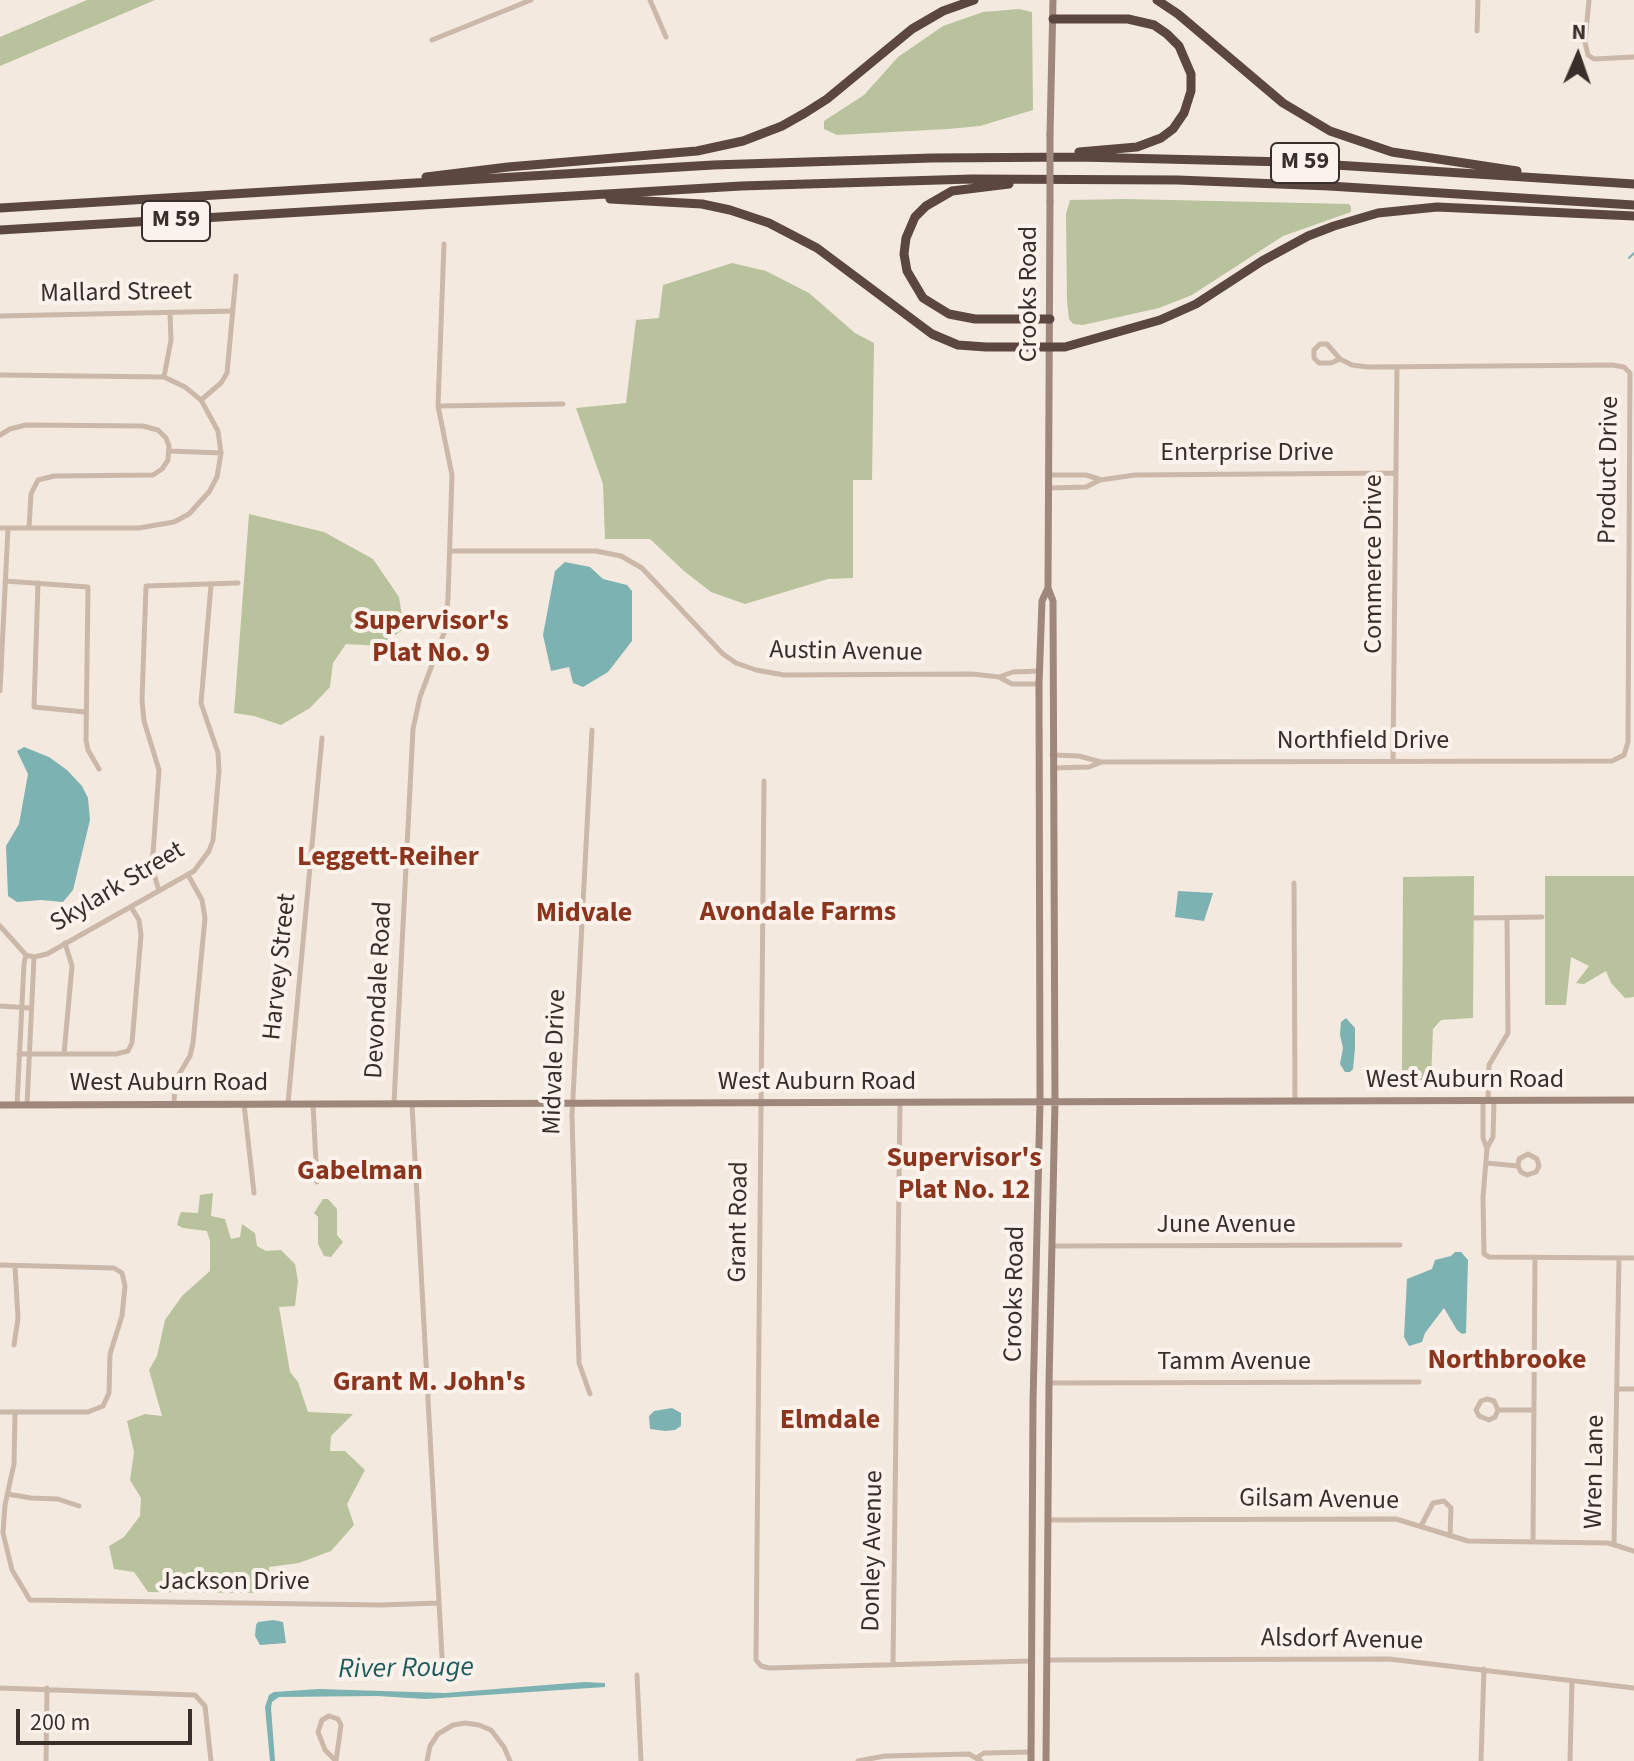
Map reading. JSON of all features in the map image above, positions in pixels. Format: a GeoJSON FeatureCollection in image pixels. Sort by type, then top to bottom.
{"type":"FeatureCollection","features":[{"type":"Feature","properties":{"kind":"highway"},"geometry":{"type":"LineString","coordinates":[[331,189],[508,167],[682,153],[743,141],[769,132],[805,113],[827,99],[912,29],[943,11],[974,0]]}},
{"type":"Feature","properties":{"kind":"highway"},"geometry":{"type":"LineString","coordinates":[[1157,0],[1178,14],[1283,103],[1341,135],[1392,152],[1584,180]]}},
{"type":"Feature","properties":{"kind":"highway"},"geometry":{"type":"LineString","coordinates":[[1025,157],[1146,145],[1173,129],[1189,99],[1189,66],[1179,46],[1160,29],[1146,22],[1128,19],[1053,19]]}},
{"type":"Feature","properties":{"kind":"highway","name":"M 59"},"geometry":{"type":"LineString","coordinates":[[0,208],[713,165],[1025,157],[1288,162],[1634,184]]}},
{"type":"Feature","properties":{"kind":"highway"},"geometry":{"type":"LineString","coordinates":[[1050,319],[975,319],[941,311],[913,286],[905,263],[905,246],[915,217],[931,201],[945,194],[962,189],[1066,179]]}},
{"type":"Feature","properties":{"kind":"highway","name":"M 59"},"geometry":{"type":"LineString","coordinates":[[0,230],[804,183],[1066,179],[1329,186],[1634,205]]}},
{"type":"Feature","properties":{"kind":"highway"},"geometry":{"type":"LineString","coordinates":[[563,197],[688,203],[744,214],[781,228],[817,248],[941,339],[975,347],[1071,346],[1171,316],[1196,304],[1296,242],[1334,226],[1378,213],[1437,207],[1634,216]]}},
{"type":"Feature","properties":{"kind":"main road","name":"Crooks Road"},"geometry":{"type":"LineString","coordinates":[[1046,1761],[1055,1102],[1053,601],[1048,588],[1053,0]]}},
{"type":"Feature","properties":{"kind":"main road","name":"Crooks Road"},"geometry":{"type":"LineString","coordinates":[[1031,1756],[1032,1513],[1040,1130],[1039,684],[1042,601],[1048,588]]}},
{"type":"Feature","properties":{"kind":"main road"},"geometry":{"type":"LineString","coordinates":[[1040,671],[1047,674],[1053,686]]}},
{"type":"Feature","properties":{"kind":"main road"},"geometry":{"type":"LineString","coordinates":[[1038,755],[1044,766],[1052,768]]}},
{"type":"Feature","properties":{"kind":"main road"},"geometry":{"type":"LineString","coordinates":[[1038,809],[1048,810],[1053,819]]}},
{"type":"Feature","properties":{"kind":"main road"},"geometry":{"type":"LineString","coordinates":[[1039,940],[1049,942],[1054,951]]}},
{"type":"Feature","properties":{"kind":"main road"},"geometry":{"type":"LineString","coordinates":[[1040,1067],[1046,1073],[1055,1073]]}},
{"type":"Feature","properties":{"kind":"main road","name":"West Auburn Road"},"geometry":{"type":"LineString","coordinates":[[0,1105],[1634,1100]]}},
{"type":"Feature","properties":{"kind":"main road"},"geometry":{"type":"LineString","coordinates":[[1040,1130],[1049,1131],[1054,1138]]}},
{"type":"Feature","properties":{"kind":"main road"},"geometry":{"type":"LineString","coordinates":[[1037,1236],[1042,1247],[1048,1249],[1052,1246]]}},
{"type":"Feature","properties":{"kind":"main road"},"geometry":{"type":"LineString","coordinates":[[1036,1292],[1045,1293],[1050,1299]]}},
{"type":"Feature","properties":{"kind":"main road"},"geometry":{"type":"LineString","coordinates":[[1032,1513],[1037,1522],[1048,1520]]}},
{"type":"Feature","properties":{"kind":"main road"},"geometry":{"type":"LineString","coordinates":[[1032,1594],[1041,1594],[1047,1603]]}},
{"type":"Feature","properties":{"kind":"street"},"geometry":{"type":"LineString","coordinates":[[432,40],[531,0]]}},
{"type":"Feature","properties":{"kind":"street"},"geometry":{"type":"LineString","coordinates":[[650,0],[666,37]]}},
{"type":"Feature","properties":{"kind":"street"},"geometry":{"type":"LineString","coordinates":[[1477,31],[1478,0]]}},
{"type":"Feature","properties":{"kind":"street"},"geometry":{"type":"LineString","coordinates":[[1589,0],[1585,42],[1588,55],[1594,59],[1634,57]]}},
{"type":"Feature","properties":{"kind":"street","name":"Devondale Road"},"geometry":{"type":"LineString","coordinates":[[394,1103],[413,729],[420,697],[444,633],[450,551],[452,465],[438,406],[444,244]]}},
{"type":"Feature","properties":{"kind":"street"},"geometry":{"type":"LineString","coordinates":[[201,400],[221,383],[227,373],[236,276]]}},
{"type":"Feature","properties":{"kind":"street","name":"Mallard Street"},"geometry":{"type":"LineString","coordinates":[[0,316],[233,311]]}},
{"type":"Feature","properties":{"kind":"street"},"geometry":{"type":"LineString","coordinates":[[164,377],[171,340],[170,313]]}},
{"type":"Feature","properties":{"kind":"street"},"geometry":{"type":"LineString","coordinates":[[1340,359],[1319,363],[1314,358],[1314,350],[1320,344],[1327,344],[1340,359],[1352,365],[1397,367]]}},
{"type":"Feature","properties":{"kind":"street","name":"Product Drive"},"geometry":{"type":"LineString","coordinates":[[1397,367],[1612,365],[1624,367],[1630,373],[1628,742],[1624,755]]}},
{"type":"Feature","properties":{"kind":"street","name":"Commerce Drive"},"geometry":{"type":"LineString","coordinates":[[1393,761],[1397,367]]}},
{"type":"Feature","properties":{"kind":"street"},"geometry":{"type":"LineString","coordinates":[[0,375],[164,377],[185,387],[201,400],[218,431],[221,453],[217,477],[209,492],[189,514],[174,522],[139,528],[0,528]]}},
{"type":"Feature","properties":{"kind":"street"},"geometry":{"type":"LineString","coordinates":[[438,406],[563,404]]}},
{"type":"Feature","properties":{"kind":"street"},"geometry":{"type":"LineString","coordinates":[[0,435],[26,425],[143,426],[162,433],[170,451],[165,465],[153,475],[54,476],[38,480],[31,494],[29,528]]}},
{"type":"Feature","properties":{"kind":"street"},"geometry":{"type":"LineString","coordinates":[[170,451],[221,453]]}},
{"type":"Feature","properties":{"kind":"street","name":"Enterprise Drive"},"geometry":{"type":"LineString","coordinates":[[1049,488],[1086,487],[1100,480],[1156,474],[1396,473]]}},
{"type":"Feature","properties":{"kind":"street","name":"Enterprise Drive"},"geometry":{"type":"LineString","coordinates":[[1049,475],[1086,475],[1100,480]]}},
{"type":"Feature","properties":{"kind":"street"},"geometry":{"type":"LineString","coordinates":[[0,691],[8,528]]}},
{"type":"Feature","properties":{"kind":"street","name":"Austin Avenue"},"geometry":{"type":"LineString","coordinates":[[450,551],[596,551],[621,556],[642,568],[723,654],[736,663],[756,670],[784,675],[961,674],[999,677],[1012,684],[1039,684]]}},
{"type":"Feature","properties":{"kind":"street"},"geometry":{"type":"LineString","coordinates":[[5,581],[85,585],[90,591],[85,712],[87,746],[99,769]]}},
{"type":"Feature","properties":{"kind":"street"},"geometry":{"type":"LineString","coordinates":[[38,583],[34,707],[85,712]]}},
{"type":"Feature","properties":{"kind":"street"},"geometry":{"type":"LineString","coordinates":[[159,891],[152,871],[159,762],[144,721],[142,700],[146,586],[238,583]]}},
{"type":"Feature","properties":{"kind":"street","name":"Skylark Street"},"geometry":{"type":"LineString","coordinates":[[34,957],[42,957],[188,875],[202,863],[212,846],[219,777],[218,753],[201,703],[211,585]]}},
{"type":"Feature","properties":{"kind":"street","name":"Austin Avenue"},"geometry":{"type":"LineString","coordinates":[[999,677],[1013,672],[1040,671]]}},
{"type":"Feature","properties":{"kind":"street","name":"Midvale Drive"},"geometry":{"type":"LineString","coordinates":[[590,1394],[579,1363],[575,1296],[573,1103],[592,730]]}},
{"type":"Feature","properties":{"kind":"street","name":"Harvey Street"},"geometry":{"type":"LineString","coordinates":[[288,1103],[322,738]]}},
{"type":"Feature","properties":{"kind":"street","name":"Northfield Drive"},"geometry":{"type":"LineString","coordinates":[[1052,755],[1079,756],[1102,762],[1612,761],[1624,755]]}},
{"type":"Feature","properties":{"kind":"street","name":"Northfield Drive"},"geometry":{"type":"LineString","coordinates":[[1052,768],[1089,767],[1102,762]]}},
{"type":"Feature","properties":{"kind":"street","name":"Grant Road"},"geometry":{"type":"LineString","coordinates":[[764,781],[755,1656],[758,1663],[769,1668],[893,1664]]}},
{"type":"Feature","properties":{"kind":"street"},"geometry":{"type":"LineString","coordinates":[[174,1105],[175,1081],[190,1056],[193,1043],[205,918],[202,900],[188,875]]}},
{"type":"Feature","properties":{"kind":"street"},"geometry":{"type":"LineString","coordinates":[[1294,883],[1295,1101]]}},
{"type":"Feature","properties":{"kind":"street"},"geometry":{"type":"LineString","coordinates":[[19,1054],[116,1054],[131,1047],[141,935],[139,920],[131,907]]}},
{"type":"Feature","properties":{"kind":"street"},"geometry":{"type":"LineString","coordinates":[[1474,918],[1542,917]]}},
{"type":"Feature","properties":{"kind":"street"},"geometry":{"type":"LineString","coordinates":[[1487,1149],[1483,1138],[1489,1065],[1508,1033],[1507,918]]}},
{"type":"Feature","properties":{"kind":"street"},"geometry":{"type":"LineString","coordinates":[[0,926],[26,955],[34,957],[27,1105]]}},
{"type":"Feature","properties":{"kind":"street"},"geometry":{"type":"LineString","coordinates":[[64,1054],[72,966],[65,943]]}},
{"type":"Feature","properties":{"kind":"street"},"geometry":{"type":"LineString","coordinates":[[17,1105],[26,955]]}},
{"type":"Feature","properties":{"kind":"street"},"geometry":{"type":"LineString","coordinates":[[0,1006],[31,1008]]}},
{"type":"Feature","properties":{"kind":"street"},"geometry":{"type":"LineString","coordinates":[[1488,1101],[1493,1137],[1487,1149],[1483,1197],[1484,1254],[1489,1257],[1634,1258]]}},
{"type":"Feature","properties":{"kind":"street"},"geometry":{"type":"LineString","coordinates":[[313,1103],[317,1182]]}},
{"type":"Feature","properties":{"kind":"street","name":"Devondale Road"},"geometry":{"type":"LineString","coordinates":[[412,1103],[443,1675]]}},
{"type":"Feature","properties":{"kind":"street","name":"Donley Avenue"},"geometry":{"type":"LineString","coordinates":[[893,1664],[900,1103]]}},
{"type":"Feature","properties":{"kind":"street"},"geometry":{"type":"LineString","coordinates":[[244,1104],[254,1193]]}},
{"type":"Feature","properties":{"kind":"street"},"geometry":{"type":"LineString","coordinates":[[1525,1155],[1532,1155],[1539,1162],[1536,1172],[1530,1175],[1521,1172],[1518,1166],[1519,1159],[1525,1155]]}},
{"type":"Feature","properties":{"kind":"street"},"geometry":{"type":"LineString","coordinates":[[1486,1163],[1518,1166]]}},
{"type":"Feature","properties":{"kind":"street","name":"June Avenue"},"geometry":{"type":"LineString","coordinates":[[1052,1246],[1400,1245]]}},
{"type":"Feature","properties":{"kind":"street"},"geometry":{"type":"LineString","coordinates":[[1533,1541],[1535,1258]]}},
{"type":"Feature","properties":{"kind":"street","name":"Wren Lane"},"geometry":{"type":"LineString","coordinates":[[1614,1544],[1619,1258]]}},
{"type":"Feature","properties":{"kind":"street"},"geometry":{"type":"LineString","coordinates":[[0,1265],[111,1267],[122,1273],[125,1280],[124,1309],[110,1354],[109,1389],[105,1403],[88,1412],[0,1412]]}},
{"type":"Feature","properties":{"kind":"street"},"geometry":{"type":"LineString","coordinates":[[14,1345],[18,1318],[15,1266]]}},
{"type":"Feature","properties":{"kind":"street","name":"Tamm Avenue"},"geometry":{"type":"LineString","coordinates":[[1049,1383],[1419,1382]]}},
{"type":"Feature","properties":{"kind":"street"},"geometry":{"type":"LineString","coordinates":[[1617,1389],[1634,1389]]}},
{"type":"Feature","properties":{"kind":"street"},"geometry":{"type":"LineString","coordinates":[[1487,1399],[1494,1401],[1498,1410],[1495,1417],[1489,1420],[1482,1419],[1476,1410],[1481,1401],[1487,1399]]}},
{"type":"Feature","properties":{"kind":"street"},"geometry":{"type":"LineString","coordinates":[[1498,1410],[1534,1410]]}},
{"type":"Feature","properties":{"kind":"street"},"geometry":{"type":"LineString","coordinates":[[15,1412],[14,1464],[7,1494],[58,1499],[79,1506]]}},
{"type":"Feature","properties":{"kind":"street","name":"Jackson Drive"},"geometry":{"type":"LineString","coordinates":[[7,1494],[3,1525],[6,1551],[17,1581],[30,1600],[380,1605],[439,1603]]}},
{"type":"Feature","properties":{"kind":"street"},"geometry":{"type":"LineString","coordinates":[[1421,1526],[1430,1506],[1436,1501],[1444,1501],[1451,1508],[1450,1536]]}},
{"type":"Feature","properties":{"kind":"street","name":"Gilsam Avenue"},"geometry":{"type":"LineString","coordinates":[[1048,1520],[1390,1519],[1474,1541],[1614,1544],[1634,1551]]}},
{"type":"Feature","properties":{"kind":"street","name":"Alsdorf Avenue"},"geometry":{"type":"LineString","coordinates":[[1047,1660],[1365,1659],[1484,1669],[1634,1688]]}},
{"type":"Feature","properties":{"kind":"street"},"geometry":{"type":"LineString","coordinates":[[893,1664],[1031,1661]]}},
{"type":"Feature","properties":{"kind":"street"},"geometry":{"type":"LineString","coordinates":[[1481,1761],[1484,1669]]}},
{"type":"Feature","properties":{"kind":"street"},"geometry":{"type":"LineString","coordinates":[[637,1675],[641,1761]]}},
{"type":"Feature","properties":{"kind":"street"},"geometry":{"type":"LineString","coordinates":[[1570,1761],[1572,1681]]}},
{"type":"Feature","properties":{"kind":"street"},"geometry":{"type":"LineString","coordinates":[[0,1688],[192,1694],[199,1697],[205,1706],[211,1761]]}},
{"type":"Feature","properties":{"kind":"street"},"geometry":{"type":"LineString","coordinates":[[46,1761],[47,1688]]}},
{"type":"Feature","properties":{"kind":"street"},"geometry":{"type":"LineString","coordinates":[[329,1716],[338,1719],[341,1725],[336,1761],[325,1750],[318,1732],[319,1724],[329,1716]]}},
{"type":"Feature","properties":{"kind":"street"},"geometry":{"type":"LineString","coordinates":[[427,1761],[430,1746],[438,1734],[453,1725],[465,1723],[491,1730],[510,1761]]}},
{"type":"Feature","properties":{"kind":"street"},"geometry":{"type":"LineString","coordinates":[[858,1761],[885,1756],[969,1754],[978,1760],[984,1753],[1031,1756]]}},
{"type":"Feature","properties":{"kind":"green space"},"geometry":{"type":"Polygon","coordinates":[[[87,0],[155,0],[0,66],[0,37],[87,0]]]}},
{"type":"Feature","properties":{"kind":"green space"},"geometry":{"type":"Polygon","coordinates":[[[1019,9],[1032,12],[1033,110],[980,126],[948,129],[837,135],[824,129],[824,121],[864,95],[898,57],[943,26],[983,12],[1019,9]]]}},
{"type":"Feature","properties":{"kind":"green space"},"geometry":{"type":"Polygon","coordinates":[[[1070,200],[1349,204],[1351,212],[1283,236],[1192,295],[1159,308],[1083,325],[1073,324],[1069,319],[1067,301],[1066,214],[1070,200]]]}},
{"type":"Feature","properties":{"kind":"green space"},"geometry":{"type":"Polygon","coordinates":[[[732,263],[766,271],[809,293],[855,333],[874,343],[872,480],[853,480],[853,578],[828,579],[745,604],[711,592],[650,539],[605,539],[603,484],[576,408],[626,403],[636,320],[659,318],[663,285],[732,263]]]}},
{"type":"Feature","properties":{"kind":"green space"},"geometry":{"type":"Polygon","coordinates":[[[249,514],[324,532],[373,559],[399,597],[404,629],[379,646],[346,644],[333,663],[330,687],[310,708],[281,725],[234,713],[249,514]]]}},
{"type":"Feature","properties":{"kind":"green space"},"geometry":{"type":"Polygon","coordinates":[[[1474,876],[1473,1018],[1441,1020],[1433,1029],[1431,1080],[1409,1080],[1402,1070],[1403,877],[1474,876]]]}},
{"type":"Feature","properties":{"kind":"green space"},"geometry":{"type":"Polygon","coordinates":[[[1545,876],[1634,876],[1634,997],[1625,998],[1611,983],[1606,971],[1584,984],[1576,983],[1589,966],[1571,957],[1566,1005],[1545,1005],[1545,876]]]}},
{"type":"Feature","properties":{"kind":"green space"},"geometry":{"type":"Polygon","coordinates":[[[213,1193],[211,1216],[225,1219],[231,1239],[240,1237],[242,1224],[255,1233],[257,1246],[266,1251],[281,1250],[295,1264],[298,1281],[295,1306],[279,1307],[290,1372],[298,1382],[308,1412],[353,1414],[331,1436],[330,1451],[345,1451],[365,1470],[347,1504],[354,1525],[331,1551],[299,1563],[269,1567],[270,1586],[258,1593],[148,1592],[134,1572],[114,1569],[109,1546],[124,1537],[140,1516],[141,1498],[130,1480],[134,1452],[127,1421],[145,1414],[162,1416],[149,1370],[157,1356],[165,1320],[182,1296],[210,1271],[207,1231],[177,1225],[181,1212],[198,1213],[200,1195],[213,1193]]]}},
{"type":"Feature","properties":{"kind":"green space"},"geometry":{"type":"Polygon","coordinates":[[[323,1199],[328,1199],[337,1209],[337,1235],[343,1242],[331,1257],[324,1256],[318,1244],[318,1217],[314,1213],[323,1199]]]}},
{"type":"Feature","properties":{"kind":"water"},"geometry":{"type":"Polygon","coordinates":[[[565,562],[590,567],[603,579],[627,585],[632,591],[632,641],[608,672],[583,687],[573,683],[569,667],[551,671],[543,635],[555,571],[565,562]]]}},
{"type":"Feature","properties":{"kind":"water"},"geometry":{"type":"Polygon","coordinates":[[[24,747],[49,757],[67,770],[88,798],[90,820],[73,890],[63,902],[17,902],[8,896],[6,846],[19,824],[28,774],[17,751],[24,747]]]}},
{"type":"Feature","properties":{"kind":"water"},"geometry":{"type":"Polygon","coordinates":[[[1178,891],[1213,893],[1204,921],[1175,917],[1178,891]]]}},
{"type":"Feature","properties":{"kind":"water"},"geometry":{"type":"Polygon","coordinates":[[[1346,1018],[1355,1028],[1353,1069],[1350,1072],[1345,1072],[1340,1064],[1343,1048],[1341,1022],[1346,1018]]]}},
{"type":"Feature","properties":{"kind":"water"},"geometry":{"type":"Polygon","coordinates":[[[1461,1252],[1468,1260],[1466,1333],[1457,1330],[1444,1308],[1422,1342],[1409,1346],[1404,1337],[1407,1279],[1432,1269],[1435,1260],[1461,1252]]]}},
{"type":"Feature","properties":{"kind":"water"},"geometry":{"type":"Polygon","coordinates":[[[672,1408],[681,1413],[681,1426],[665,1431],[650,1429],[649,1416],[654,1411],[672,1408]]]}},
{"type":"Feature","properties":{"kind":"water"},"geometry":{"type":"Polygon","coordinates":[[[273,1620],[283,1622],[286,1643],[260,1645],[255,1636],[256,1625],[273,1620]]]}},
{"type":"Feature","properties":{"kind":"water"},"geometry":{"type":"Polygon","coordinates":[[[605,1683],[605,1687],[426,1699],[279,1697],[272,1702],[271,1708],[275,1761],[270,1761],[265,1707],[269,1695],[274,1692],[319,1689],[445,1693],[605,1683]]]}},
{"type":"Feature","properties":{"kind":"waterway"},"geometry":{"type":"LineString","coordinates":[[1629,258],[1634,253]]}},
{"type":"Feature","properties":{"kind":"district","name":"Supervisor's Plat No. 9"},"geometry":{"type":"Point","coordinates":[431,639]}},
{"type":"Feature","properties":{"kind":"district","name":"Leggett-Reiher"},"geometry":{"type":"Point","coordinates":[388,859]}},
{"type":"Feature","properties":{"kind":"district","name":"Avondale Farms"},"geometry":{"type":"Point","coordinates":[798,914]}},
{"type":"Feature","properties":{"kind":"district","name":"Midvale"},"geometry":{"type":"Point","coordinates":[584,915]}},
{"type":"Feature","properties":{"kind":"district","name":"Gabelman"},"geometry":{"type":"Point","coordinates":[360,1173]}},
{"type":"Feature","properties":{"kind":"district","name":"Supervisor's Plat No. 12"},"geometry":{"type":"Point","coordinates":[964,1176]}},
{"type":"Feature","properties":{"kind":"district","name":"Northbrooke"},"geometry":{"type":"Point","coordinates":[1507,1362]}},
{"type":"Feature","properties":{"kind":"district","name":"Grant M. John's"},"geometry":{"type":"Point","coordinates":[429,1384]}},
{"type":"Feature","properties":{"kind":"district","name":"Elmdale"},"geometry":{"type":"Point","coordinates":[830,1422]}},
{"type":"Feature","properties":{"kind":"water label","name":"River Rouge"},"geometry":{"type":"Point","coordinates":[406,1670]}}]}
